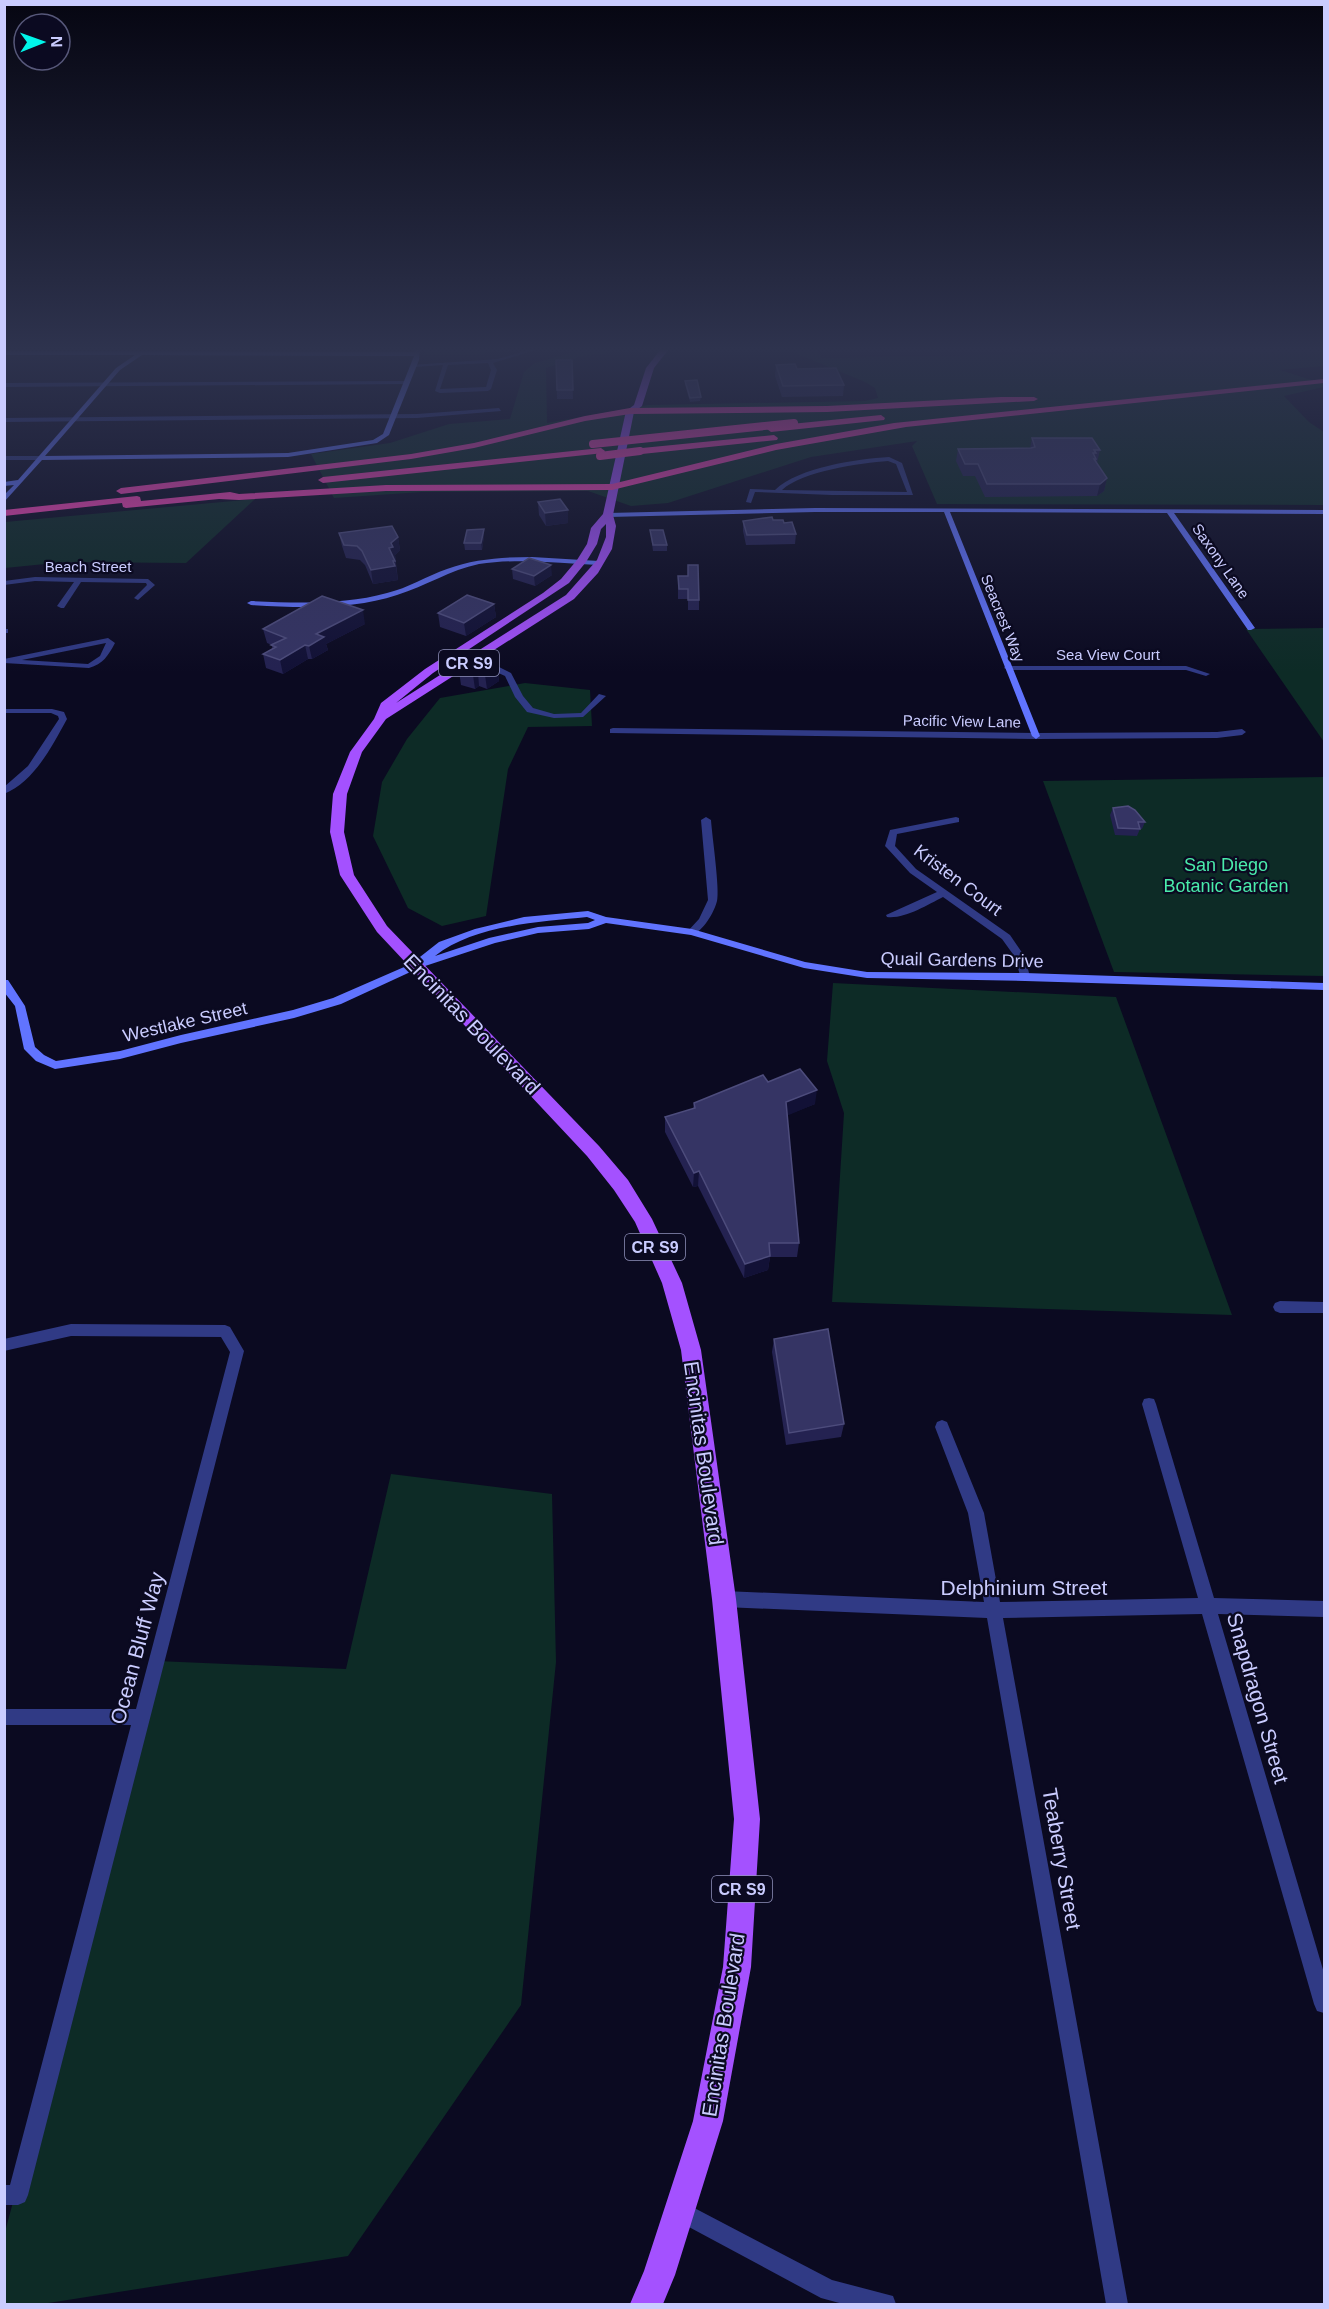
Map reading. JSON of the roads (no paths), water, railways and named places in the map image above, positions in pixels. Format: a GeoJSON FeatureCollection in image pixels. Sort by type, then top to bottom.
{"type":"FeatureCollection","features":[{"type":"Feature","properties":{"kind":"highway"},"geometry":{"type":"LineString","coordinates":[[121,491],[406,457]]}},
{"type":"Feature","properties":{"kind":"highway"},"geometry":{"type":"LineString","coordinates":[[4,503],[509,457]]}},
{"type":"Feature","properties":{"kind":"highway"},"geometry":{"type":"LineString","coordinates":[[4,503],[512,457]]}},
{"type":"Feature","properties":{"kind":"highway"},"geometry":{"type":"LineString","coordinates":[[312,481],[528,457]]}},
{"type":"Feature","properties":{"kind":"highway"},"geometry":{"type":"LineString","coordinates":[[4,515],[219,496],[535,457]]}},
{"type":"Feature","properties":{"kind":"highway"},"geometry":{"type":"LineString","coordinates":[[219,496],[239,497],[386,488],[612,487],[736,457]]}},
{"type":"Feature","properties":{"kind":"highway"},"geometry":{"type":"LineString","coordinates":[[4,515],[301,483]]}},
{"type":"Feature","properties":{"kind":"main road","name":"Encinitas Boulevard"},"geometry":{"type":"LineString","coordinates":[[619,457],[608,514],[596,528],[592,544],[581,562],[565,581],[406,688],[385,706],[380,719],[356,752],[340,794],[337,832],[347,875],[382,929],[593,1151],[621,1185],[643,1220],[672,1283],[691,1350],[724,1599],[747,1819],[737,1967],[708,2121],[681,2212],[659,2275],[646,2304]]}},
{"type":"Feature","properties":{"kind":"main road","name":"Encinitas Boulevard"},"geometry":{"type":"LineString","coordinates":[[380,719],[570,597],[588,580],[599,564],[610,539],[613,525],[608,514]]}},
{"type":"Feature","properties":{"kind":"street"},"geometry":{"type":"LineString","coordinates":[[4,459],[144,457]]}},
{"type":"Feature","properties":{"kind":"street"},"geometry":{"type":"LineString","coordinates":[[4,503],[41,458]]}},
{"type":"Feature","properties":{"kind":"street"},"geometry":{"type":"LineString","coordinates":[[749,501],[752,490],[776,492],[812,493],[911,494],[899,463],[890,459],[801,475],[784,483],[776,492]]}},
{"type":"Feature","properties":{"kind":"street"},"geometry":{"type":"LineString","coordinates":[[4,484],[20,482]]}},
{"type":"Feature","properties":{"kind":"street"},"geometry":{"type":"LineString","coordinates":[[812,493],[815,510]]}},
{"type":"Feature","properties":{"kind":"street"},"geometry":{"type":"LineString","coordinates":[[608,514],[815,510],[1324,512]]}},
{"type":"Feature","properties":{"kind":"street","name":"Seacrest Way"},"geometry":{"type":"LineString","coordinates":[[946,510],[1036,736]]}},
{"type":"Feature","properties":{"kind":"street","name":"Saxony Lane"},"geometry":{"type":"LineString","coordinates":[[1169,511],[1251,627]]}},
{"type":"Feature","properties":{"kind":"street"},"geometry":{"type":"LineString","coordinates":[[251,603],[295,604],[392,595],[456,568],[483,562],[599,564]]}},
{"type":"Feature","properties":{"kind":"street","name":"Beach Street"},"geometry":{"type":"LineString","coordinates":[[4,584],[35,579],[148,581],[151,585],[138,598]]}},
{"type":"Feature","properties":{"kind":"street"},"geometry":{"type":"LineString","coordinates":[[61,606],[79,579]]}},
{"type":"Feature","properties":{"kind":"street"},"geometry":{"type":"LineString","coordinates":[[4,594],[14,582]]}},
{"type":"Feature","properties":{"kind":"street"},"geometry":{"type":"LineString","coordinates":[[108,640],[111,643],[104,659],[89,666],[57,664],[4,661],[108,640]]}},
{"type":"Feature","properties":{"kind":"street"},"geometry":{"type":"LineString","coordinates":[[475,659],[508,675],[524,705],[541,714],[564,717],[584,715],[602,696]]}},
{"type":"Feature","properties":{"kind":"street","name":"Sea View Court"},"geometry":{"type":"LineString","coordinates":[[1008,668],[1186,668],[1206,674]]}},
{"type":"Feature","properties":{"kind":"street"},"geometry":{"type":"LineString","coordinates":[[4,711],[52,711],[61,714],[63,719],[35,765],[14,786],[4,791]]}},
{"type":"Feature","properties":{"kind":"street","name":"Pacific View Lane"},"geometry":{"type":"LineString","coordinates":[[613,731],[1036,736],[1217,735],[1242,732]]}},
{"type":"Feature","properties":{"kind":"street"},"geometry":{"type":"LineString","coordinates":[[692,932],[703,920],[713,900],[706,820]]}},
{"type":"Feature","properties":{"kind":"street","name":"Kristen Court"},"geometry":{"type":"LineString","coordinates":[[956,820],[893,832],[891,846],[913,871],[1006,937],[1020,957],[1025,977]]}},
{"type":"Feature","properties":{"kind":"street"},"geometry":{"type":"LineString","coordinates":[[891,915],[916,907],[945,892]]}},
{"type":"Feature","properties":{"kind":"street","name":"Quail Gardens Drive"},"geometry":{"type":"LineString","coordinates":[[415,966],[493,940],[538,930],[589,926],[605,920],[692,932],[835,971],[889,976],[1025,977],[1324,987]]}},
{"type":"Feature","properties":{"kind":"street","name":"Westlake Street"},"geometry":{"type":"LineString","coordinates":[[4,983],[20,1006],[30,1049],[40,1058],[55,1065],[120,1055],[294,1014],[338,1001],[415,966]]}},
{"type":"Feature","properties":{"kind":"street"},"geometry":{"type":"LineString","coordinates":[[1280,1307],[1324,1308]]}},
{"type":"Feature","properties":{"kind":"street","name":"Ocean Bluff Way"},"geometry":{"type":"LineString","coordinates":[[4,1345],[71,1330],[225,1330],[237,1351],[142,1717],[11,2195]]}},
{"type":"Feature","properties":{"kind":"street","name":"Snapdragon Street"},"geometry":{"type":"LineString","coordinates":[[1149,1404],[1324,2004]]}},
{"type":"Feature","properties":{"kind":"street","name":"Teaberry Street"},"geometry":{"type":"LineString","coordinates":[[942,1427],[976,1513],[1117,2304]]}},
{"type":"Feature","properties":{"kind":"street","name":"Delphinium Street"},"geometry":{"type":"LineString","coordinates":[[724,1599],[995,1610],[1207,1606],[1324,1609]]}},
{"type":"Feature","properties":{"kind":"street"},"geometry":{"type":"LineString","coordinates":[[4,1717],[142,1717]]}},
{"type":"Feature","properties":{"kind":"street"},"geometry":{"type":"LineString","coordinates":[[681,2212],[829,2290],[885,2304]]}},
{"type":"Feature","properties":{"kind":"park label","name":"San Diego Botanic Garden"},"geometry":{"type":"Point","coordinates":[1226,875]}}]}
